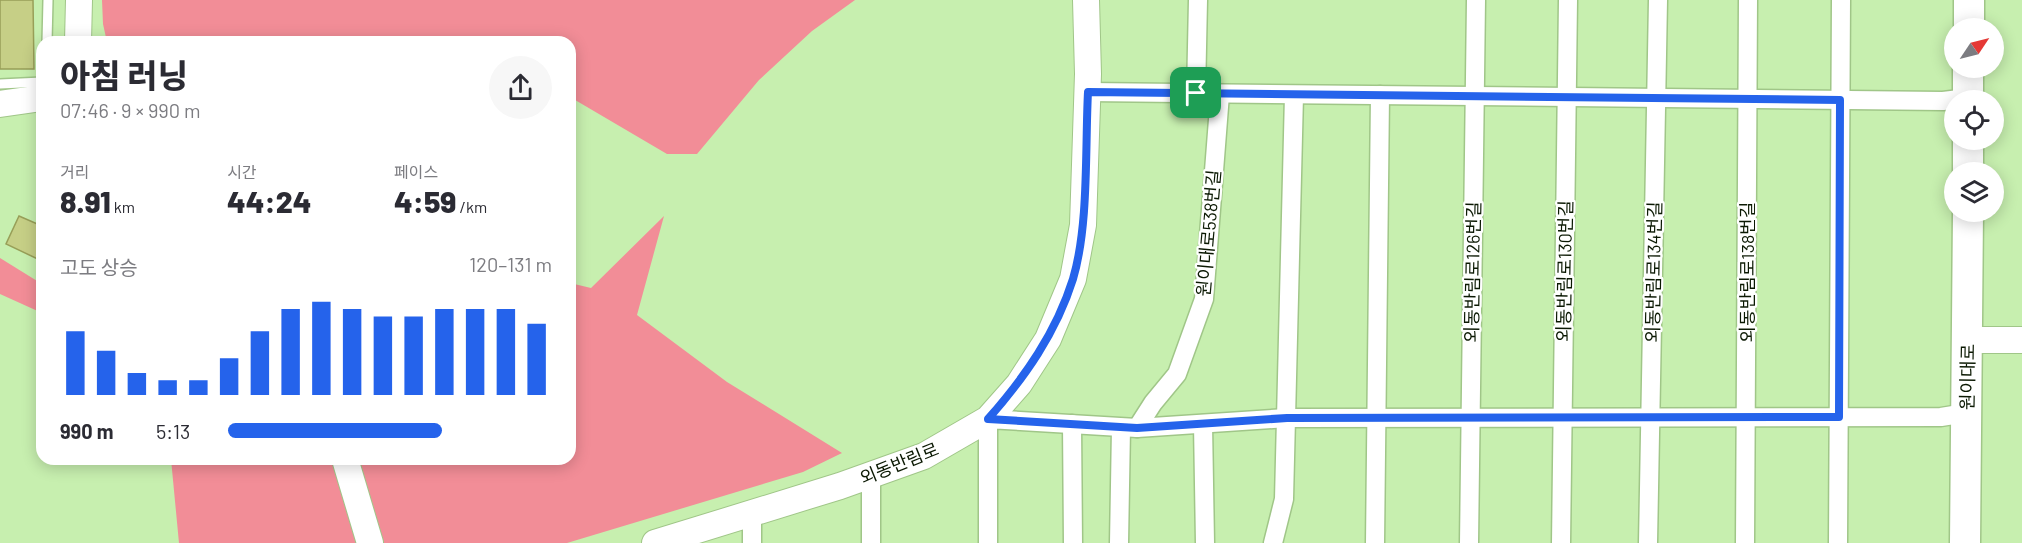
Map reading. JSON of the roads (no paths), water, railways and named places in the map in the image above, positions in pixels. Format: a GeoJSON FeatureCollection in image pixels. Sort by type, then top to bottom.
{"type":"FeatureCollection","features":[{"type":"Feature","properties":{"kind":"main road"},"geometry":{"type":"LineString","coordinates":[[78,36],[79,0]]}},
{"type":"Feature","properties":{"kind":"main road","name":"외동반림로"},"geometry":{"type":"LineString","coordinates":[[655,543],[924,456],[988,419],[1018,384],[1048,339],[1073,279],[1083,225],[1088,92],[1086,0]]}},
{"type":"Feature","properties":{"kind":"main road"},"geometry":{"type":"LineString","coordinates":[[1968,18],[1969,0]]}},
{"type":"Feature","properties":{"kind":"main road"},"geometry":{"type":"LineString","coordinates":[[0,104],[36,99]]}},
{"type":"Feature","properties":{"kind":"main road","name":"원이대로"},"geometry":{"type":"LineString","coordinates":[[1965,543],[1968,222]]}},
{"type":"Feature","properties":{"kind":"main road"},"geometry":{"type":"LineString","coordinates":[[1967,340],[2022,340]]}},
{"type":"Feature","properties":{"kind":"main road"},"geometry":{"type":"LineString","coordinates":[[347,465],[370,543]]}},
{"type":"Feature","properties":{"kind":"street"},"geometry":{"type":"LineString","coordinates":[[1196,93],[1198,0]]}},
{"type":"Feature","properties":{"kind":"street","name":"외동반림로126번길"},"geometry":{"type":"LineString","coordinates":[[1469,543],[1476,0]]}},
{"type":"Feature","properties":{"kind":"street","name":"외동반림로130번길"},"geometry":{"type":"LineString","coordinates":[[1561,543],[1568,0]]}},
{"type":"Feature","properties":{"kind":"street","name":"외동반림로134번길"},"geometry":{"type":"LineString","coordinates":[[1648,543],[1658,0]]}},
{"type":"Feature","properties":{"kind":"street","name":"외동반림로138번길"},"geometry":{"type":"LineString","coordinates":[[1745,543],[1748,0]]}},
{"type":"Feature","properties":{"kind":"street"},"geometry":{"type":"LineString","coordinates":[[1838,543],[1841,0]]}},
{"type":"Feature","properties":{"kind":"street"},"geometry":{"type":"LineString","coordinates":[[1088,92],[1944,101]]}},
{"type":"Feature","properties":{"kind":"street","name":"원이대로538번길"},"geometry":{"type":"LineString","coordinates":[[1129,428],[1177,374],[1203,299],[1220,94]]}},
{"type":"Feature","properties":{"kind":"street"},"geometry":{"type":"LineString","coordinates":[[1274,543],[1284,499],[1294,94]]}},
{"type":"Feature","properties":{"kind":"street"},"geometry":{"type":"LineString","coordinates":[[1375,543],[1380,95]]}},
{"type":"Feature","properties":{"kind":"street"},"geometry":{"type":"LineString","coordinates":[[988,543],[988,419],[1129,428],[1287,418],[1941,417],[1966,412]]}},
{"type":"Feature","properties":{"kind":"street"},"geometry":{"type":"LineString","coordinates":[[1072,424],[1073,543]]}},
{"type":"Feature","properties":{"kind":"street"},"geometry":{"type":"LineString","coordinates":[[1203,424],[1204,543]]}},
{"type":"Feature","properties":{"kind":"street"},"geometry":{"type":"LineString","coordinates":[[1119,543],[1129,428]]}},
{"type":"Feature","properties":{"kind":"street"},"geometry":{"type":"LineString","coordinates":[[871,475],[871,543]]}},
{"type":"Feature","properties":{"kind":"street"},"geometry":{"type":"LineString","coordinates":[[752,512],[752,543]]}},
{"type":"Feature","properties":{"kind":"lane"},"geometry":{"type":"LineString","coordinates":[[47,36],[48,0]]}},
{"type":"Feature","properties":{"kind":"lane"},"geometry":{"type":"LineString","coordinates":[[0,84],[36,82]]}}]}
